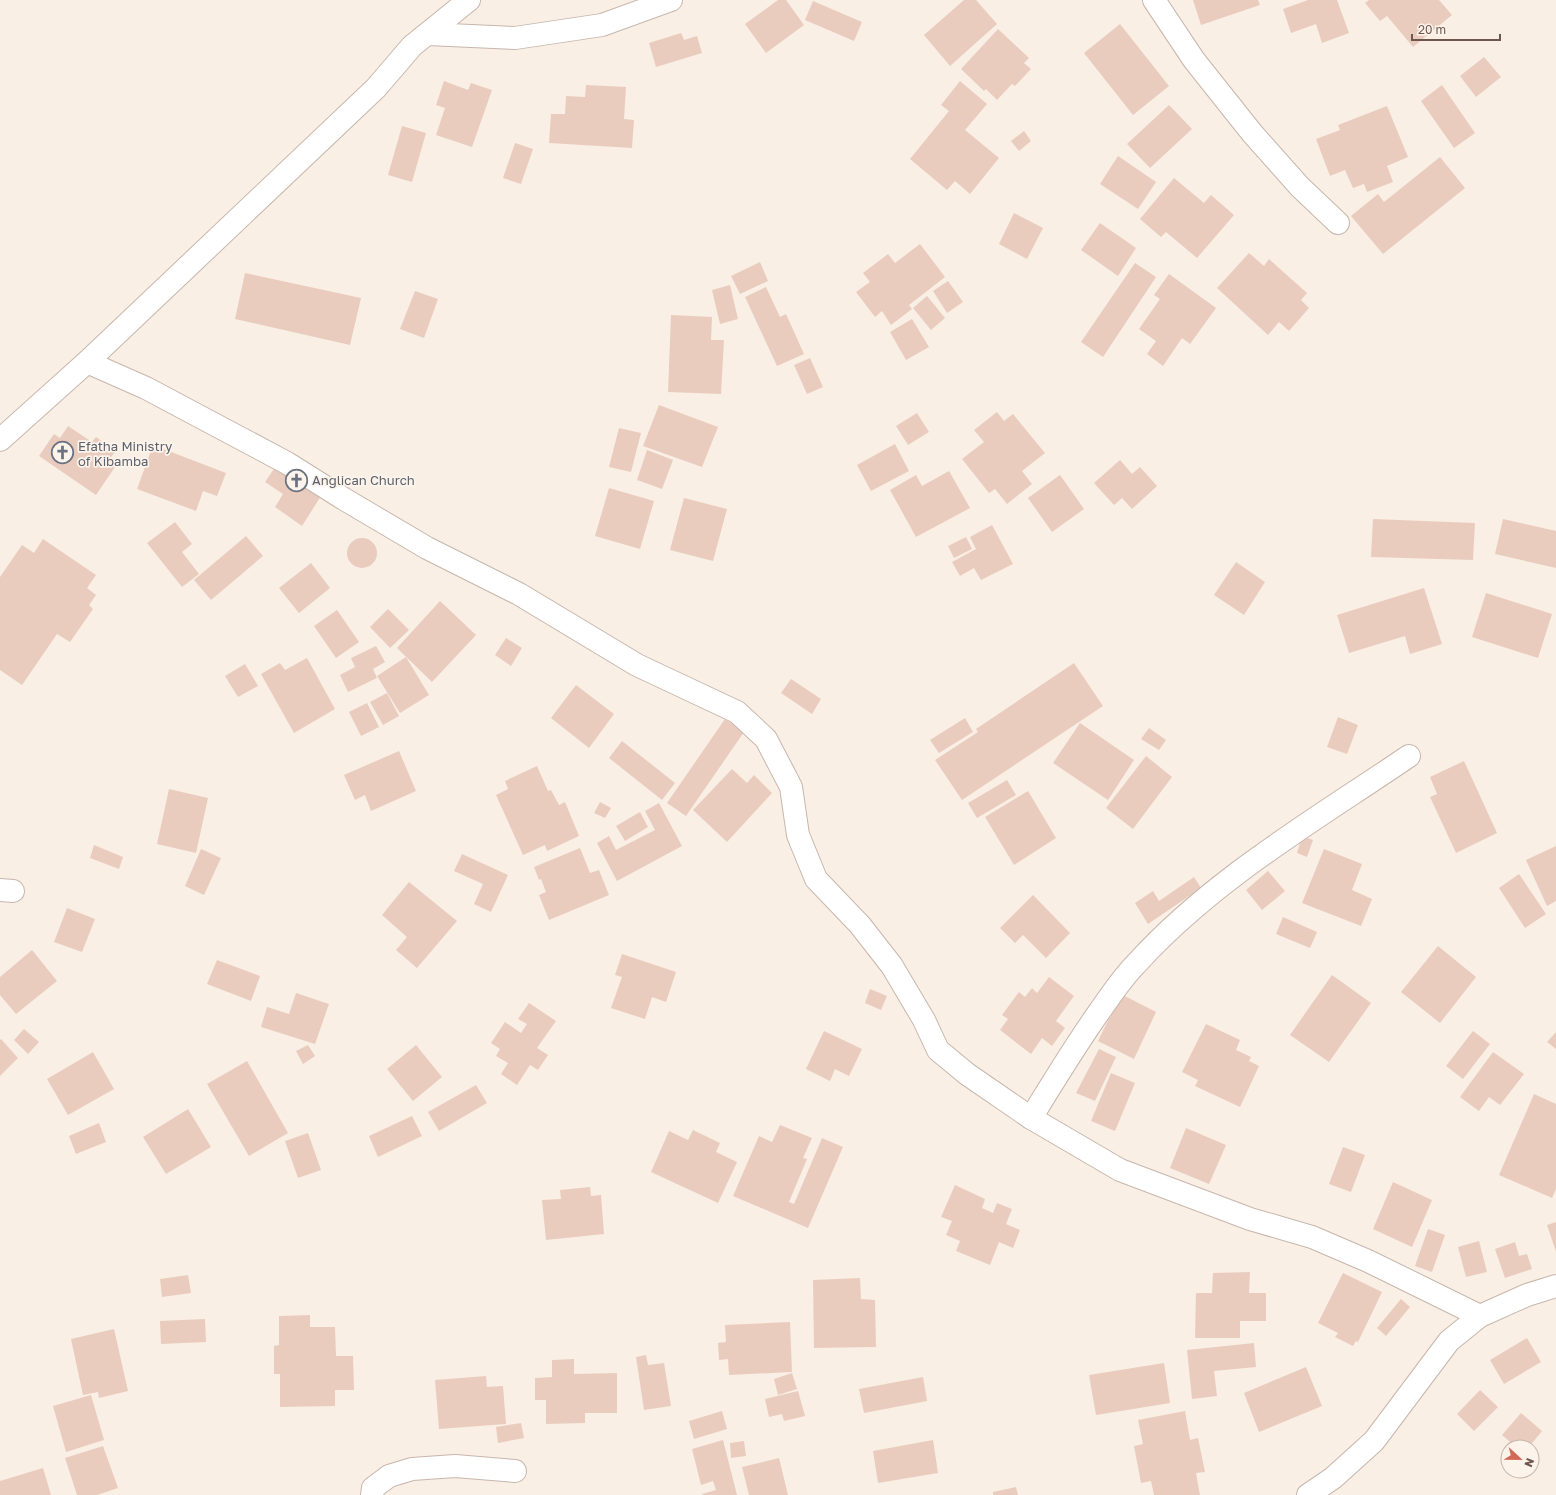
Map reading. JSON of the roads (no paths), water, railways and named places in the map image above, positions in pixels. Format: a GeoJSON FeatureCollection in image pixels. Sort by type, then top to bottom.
{"type":"FeatureCollection","features":[{"type":"Feature","properties":{"kind":"street"},"geometry":{"type":"LineString","coordinates":[[0,440],[87,362],[376,88],[412,46],[469,0]]}},
{"type":"Feature","properties":{"kind":"street"},"geometry":{"type":"LineString","coordinates":[[427,34],[515,38],[602,25],[671,0]]}},
{"type":"Feature","properties":{"kind":"street"},"geometry":{"type":"LineString","coordinates":[[1154,0],[1194,60],[1252,133],[1300,187],[1338,223]]}},
{"type":"Feature","properties":{"kind":"street"},"geometry":{"type":"LineString","coordinates":[[87,362],[146,388],[287,463],[427,548],[519,594],[637,665],[737,712],[766,739],[791,787],[798,835],[816,879],[860,925],[892,966],[924,1020],[938,1050],[967,1074],[1031,1118],[1120,1170],[1250,1219],[1312,1237],[1368,1261],[1480,1316]]}},
{"type":"Feature","properties":{"kind":"street"},"geometry":{"type":"LineString","coordinates":[[1031,1118],[1076,1045],[1110,996],[1135,964],[1185,915],[1271,848],[1409,756]]}},
{"type":"Feature","properties":{"kind":"street"},"geometry":{"type":"LineString","coordinates":[[1308,1495],[1333,1478],[1374,1441],[1449,1341],[1480,1316],[1527,1295],[1556,1286]]}},
{"type":"Feature","properties":{"kind":"street"},"geometry":{"type":"LineString","coordinates":[[372,1495],[373,1488],[389,1476],[412,1469],[455,1466],[515,1471]]}},
{"type":"Feature","properties":{"kind":"place","name":"Efatha Ministry of Kibamba"},"geometry":{"type":"Point","coordinates":[62,453]}},
{"type":"Feature","properties":{"kind":"place","name":"Anglican Church"},"geometry":{"type":"Point","coordinates":[296,480]}}]}
